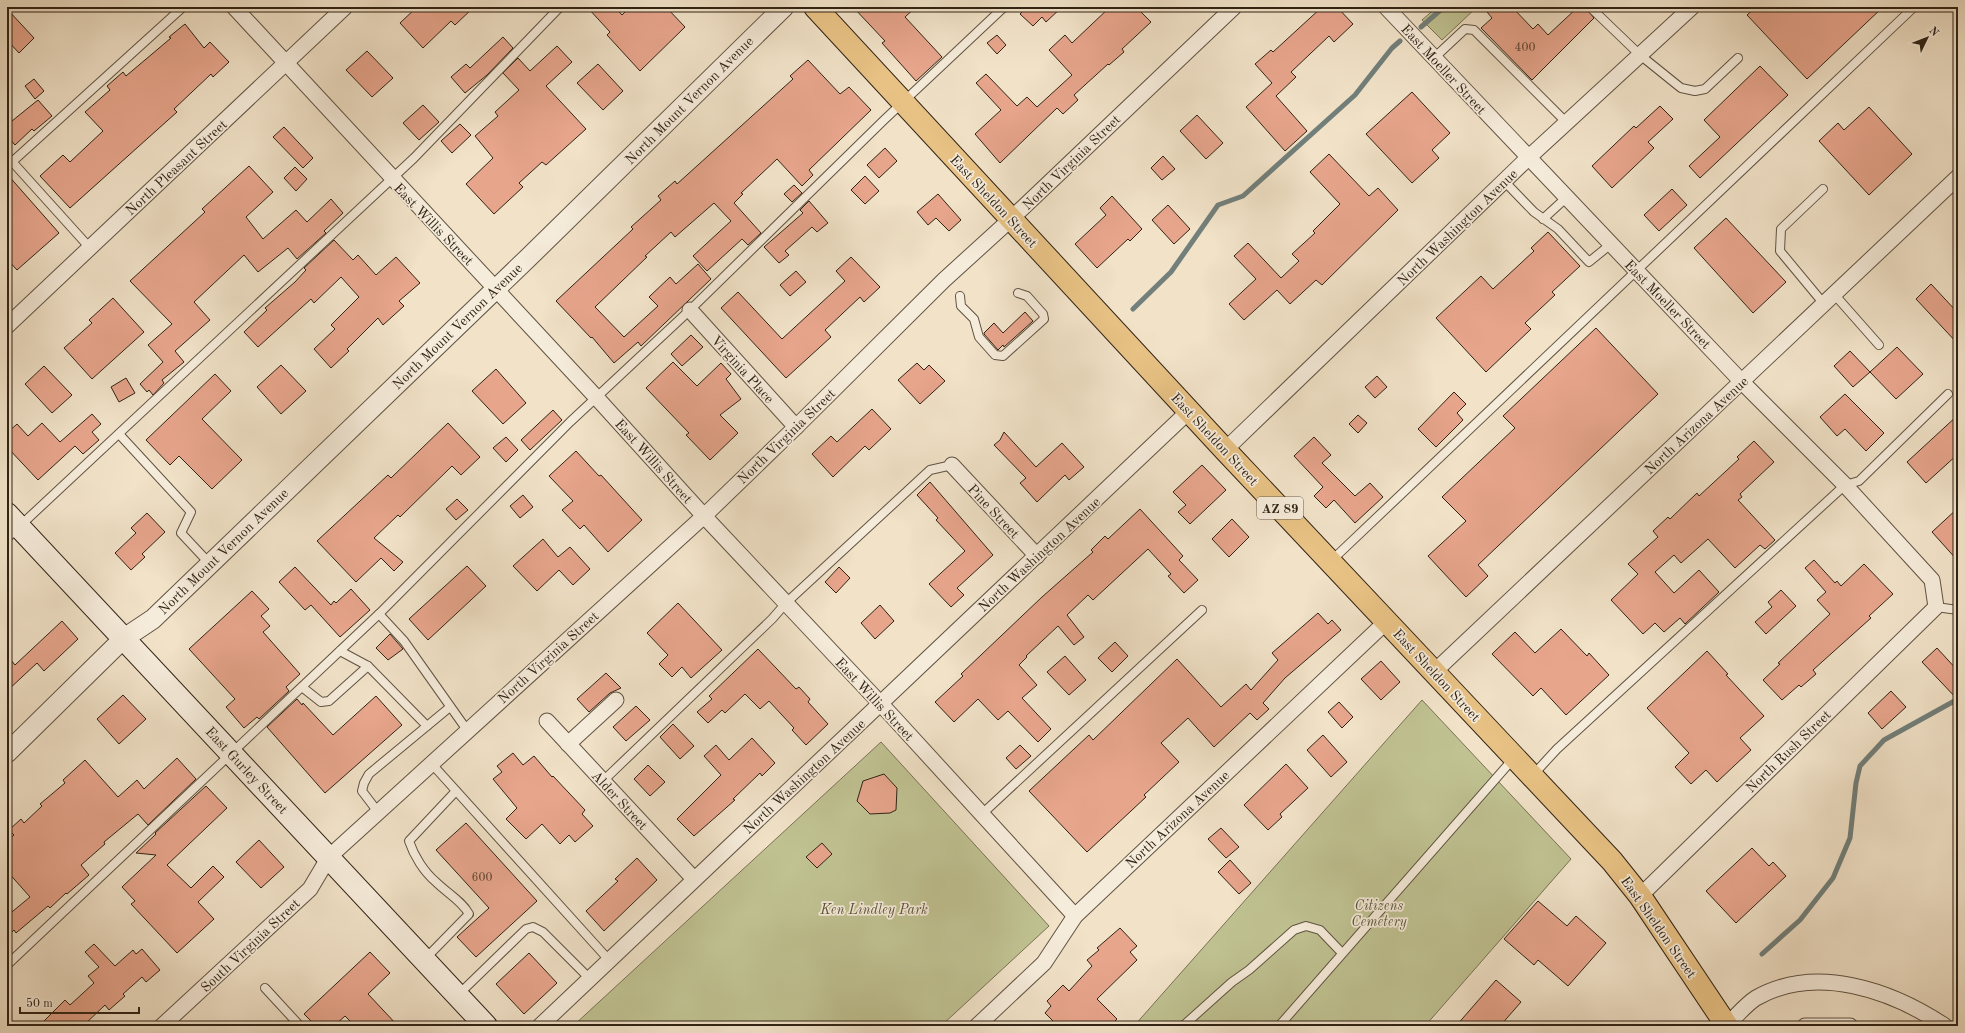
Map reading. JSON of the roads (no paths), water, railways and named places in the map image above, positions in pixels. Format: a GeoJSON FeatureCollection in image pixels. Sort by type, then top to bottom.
{"type":"FeatureCollection","features":[{"type":"Feature","properties":{"kind":"main road","name":"East Sheldon Street"},"geometry":{"type":"LineString","coordinates":[[815,7],[1225,450],[1612,862],[1640,896],[1727,1026]]}},
{"type":"Feature","properties":{"kind":"main road","name":"East Gurley Street"},"geometry":{"type":"LineString","coordinates":[[11,526],[123,639],[486,1026]]}},
{"type":"Feature","properties":{"kind":"street","name":"East Willis Street"},"geometry":{"type":"LineString","coordinates":[[234,7],[1075,916]]}},
{"type":"Feature","properties":{"kind":"street","name":"North Pleasant Street"},"geometry":{"type":"LineString","coordinates":[[7,326],[344,7]]}},
{"type":"Feature","properties":{"kind":"street","name":"North Mount Vernon Avenue"},"geometry":{"type":"LineString","coordinates":[[7,753],[123,639],[152,619],[210,564],[496,289],[784,7]]}},
{"type":"Feature","properties":{"kind":"street","name":"North Virginia Street"},"geometry":{"type":"LineString","coordinates":[[329,857],[704,516],[944,280],[1011,219],[1234,7]]}},
{"type":"Feature","properties":{"kind":"street","name":"East Moeller Street"},"geometry":{"type":"LineString","coordinates":[[1386,7],[1528,158],[1567,197],[1636,272],[1742,382],[1845,485],[1932,580],[1936,607]]}},
{"type":"Feature","properties":{"kind":"street","name":"North Washington Avenue"},"geometry":{"type":"LineString","coordinates":[[1225,450],[1528,158],[1692,7]]}},
{"type":"Feature","properties":{"kind":"street","name":"North Arizona Avenue"},"geometry":{"type":"LineString","coordinates":[[1433,673],[1958,177]]}},
{"type":"Feature","properties":{"kind":"street","name":"Virginia Place"},"geometry":{"type":"LineString","coordinates":[[690,310],[796,427]]}},
{"type":"Feature","properties":{"kind":"street","name":"North Washington Avenue"},"geometry":{"type":"LineString","coordinates":[[540,1026],[1189,411]]}},
{"type":"Feature","properties":{"kind":"street","name":"Pine Street"},"geometry":{"type":"LineString","coordinates":[[952,465],[1037,556]]}},
{"type":"Feature","properties":{"kind":"street","name":"North Rush Street"},"geometry":{"type":"LineString","coordinates":[[1640,896],[1936,607]]}},
{"type":"Feature","properties":{"kind":"street","name":"North Arizona Avenue"},"geometry":{"type":"LineString","coordinates":[[977,1026],[1044,963],[1075,916],[1387,621]]}},
{"type":"Feature","properties":{"kind":"street"},"geometry":{"type":"LineString","coordinates":[[568,744],[616,700]]}},
{"type":"Feature","properties":{"kind":"street","name":"Alder Street"},"geometry":{"type":"LineString","coordinates":[[547,721],[694,880]]}},
{"type":"Feature","properties":{"kind":"street","name":"South Virginia Street"},"geometry":{"type":"LineString","coordinates":[[162,1026],[310,889],[329,857]]}},
{"type":"Feature","properties":{"kind":"street"},"geometry":{"type":"LineString","coordinates":[[1727,1026],[1755,999],[1790,985],[1818,981],[1852,985],[1893,998],[1929,1016],[1945,1026]]}},
{"type":"Feature","properties":{"kind":"street"},"geometry":{"type":"LineString","coordinates":[[1805,1026],[1850,1026]]}},
{"type":"Feature","properties":{"kind":"lane"},"geometry":{"type":"LineString","coordinates":[[90,248],[10,159],[183,7]]}},
{"type":"Feature","properties":{"kind":"lane"},"geometry":{"type":"LineString","coordinates":[[11,526],[119,434],[392,179],[560,7]]}},
{"type":"Feature","properties":{"kind":"lane"},"geometry":{"type":"LineString","coordinates":[[7,965],[379,614],[596,397],[690,310],[902,102],[1004,7]]}},
{"type":"Feature","properties":{"kind":"lane"},"geometry":{"type":"LineString","coordinates":[[1590,7],[1640,55],[1681,88],[1695,91],[1705,88],[1738,58]]}},
{"type":"Feature","properties":{"kind":"lane"},"geometry":{"type":"LineString","coordinates":[[1331,562],[1914,7]]}},
{"type":"Feature","properties":{"kind":"lane"},"geometry":{"type":"LineString","coordinates":[[1434,58],[1466,29],[1474,30],[1567,123]]}},
{"type":"Feature","properties":{"kind":"lane"},"geometry":{"type":"LineString","coordinates":[[1504,181],[1534,212],[1558,230],[1589,262],[1611,244]]}},
{"type":"Feature","properties":{"kind":"lane"},"geometry":{"type":"LineString","coordinates":[[1823,189],[1781,229],[1780,251],[1879,345]]}},
{"type":"Feature","properties":{"kind":"lane"},"geometry":{"type":"LineString","coordinates":[[1543,219],[1567,197]]}},
{"type":"Feature","properties":{"kind":"lane"},"geometry":{"type":"LineString","coordinates":[[960,296],[961,306],[974,319],[979,337],[995,355],[1003,356],[1044,319],[1044,314],[1027,296],[1018,293]]}},
{"type":"Feature","properties":{"kind":"lane"},"geometry":{"type":"LineString","coordinates":[[1532,776],[1557,749],[1845,485],[1859,480],[1948,394]]}},
{"type":"Feature","properties":{"kind":"lane"},"geometry":{"type":"LineString","coordinates":[[119,434],[191,512],[181,533],[210,564]]}},
{"type":"Feature","properties":{"kind":"lane"},"geometry":{"type":"LineString","coordinates":[[603,781],[772,619],[786,603],[930,470],[952,465]]}},
{"type":"Feature","properties":{"kind":"lane"},"geometry":{"type":"LineString","coordinates":[[1936,607],[1958,610]]}},
{"type":"Feature","properties":{"kind":"lane"},"geometry":{"type":"LineString","coordinates":[[982,814],[1202,610]]}},
{"type":"Feature","properties":{"kind":"lane"},"geometry":{"type":"LineString","coordinates":[[379,614],[404,641],[467,730]]}},
{"type":"Feature","properties":{"kind":"lane"},"geometry":{"type":"LineString","coordinates":[[340,651],[368,666],[427,726]]}},
{"type":"Feature","properties":{"kind":"lane"},"geometry":{"type":"LineString","coordinates":[[302,687],[321,702],[329,701],[368,666]]}},
{"type":"Feature","properties":{"kind":"lane"},"geometry":{"type":"LineString","coordinates":[[378,812],[362,791],[369,774],[450,707]]}},
{"type":"Feature","properties":{"kind":"lane"},"geometry":{"type":"LineString","coordinates":[[1280,1026],[1342,953],[1514,758]]}},
{"type":"Feature","properties":{"kind":"lane"},"geometry":{"type":"LineString","coordinates":[[431,764],[609,960]]}},
{"type":"Feature","properties":{"kind":"lane"},"geometry":{"type":"LineString","coordinates":[[424,959],[469,914],[465,908],[434,881],[413,854],[409,841],[456,792]]}},
{"type":"Feature","properties":{"kind":"lane"},"geometry":{"type":"LineString","coordinates":[[1183,1026],[1232,982],[1249,970],[1294,930],[1306,926],[1320,930],[1342,953]]}},
{"type":"Feature","properties":{"kind":"lane"},"geometry":{"type":"LineString","coordinates":[[458,996],[526,929],[533,927],[543,932],[590,979]]}},
{"type":"Feature","properties":{"kind":"lane"},"geometry":{"type":"LineString","coordinates":[[265,988],[300,1026]]}},
{"type":"Feature","properties":{"kind":"waterway"},"geometry":{"type":"LineString","coordinates":[[1421,27],[1444,7]]}},
{"type":"Feature","properties":{"kind":"waterway"},"geometry":{"type":"LineString","coordinates":[[1133,309],[1171,272],[1218,205],[1243,196],[1355,95],[1392,48],[1400,41]]}},
{"type":"Feature","properties":{"kind":"waterway"},"geometry":{"type":"LineString","coordinates":[[1762,954],[1800,920],[1833,878],[1850,838],[1856,783],[1860,766],[1884,740],[1958,699]]}},
{"type":"Feature","properties":{"kind":"park label","name":"Ken Lindley Park"},"geometry":{"type":"Point","coordinates":[874,909]}},
{"type":"Feature","properties":{"kind":"park label","name":"Citizens Cemetery"},"geometry":{"type":"Point","coordinates":[1379,914]}}]}
